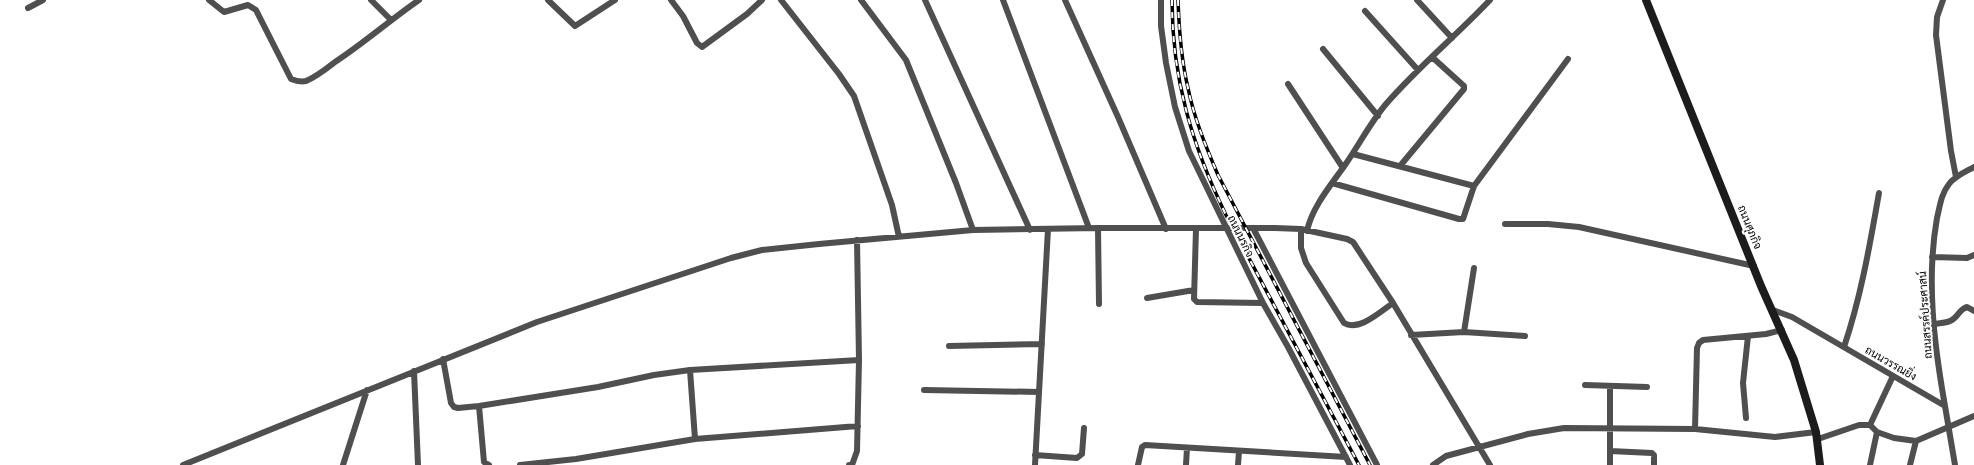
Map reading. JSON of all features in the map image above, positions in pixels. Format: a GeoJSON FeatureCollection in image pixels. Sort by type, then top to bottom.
{"type":"FeatureCollection","features":[{"type":"Feature","properties":{"kind":"main road","name":"ถนนศุภกิจ"},"geometry":{"type":"LineString","coordinates":[[1646,0],[1754,266],[1782,330],[1808,402],[1817,435],[1820,465]]}},
{"type":"Feature","properties":{"kind":"street"},"geometry":{"type":"LineString","coordinates":[[28,8],[43,0]]}},
{"type":"Feature","properties":{"kind":"street"},"geometry":{"type":"LineString","coordinates":[[209,0],[224,12],[248,5],[252,6],[256,10],[291,79],[296,82],[305,81],[318,74],[363,43],[419,0]]}},
{"type":"Feature","properties":{"kind":"street"},"geometry":{"type":"LineString","coordinates":[[371,0],[391,20]]}},
{"type":"Feature","properties":{"kind":"street"},"geometry":{"type":"LineString","coordinates":[[548,0],[575,26],[614,0]]}},
{"type":"Feature","properties":{"kind":"street"},"geometry":{"type":"LineString","coordinates":[[671,0],[683,16],[697,43],[702,47],[747,14],[762,0]]}},
{"type":"Feature","properties":{"kind":"street"},"geometry":{"type":"LineString","coordinates":[[781,0],[839,74],[854,96],[892,205],[900,237]]}},
{"type":"Feature","properties":{"kind":"street"},"geometry":{"type":"LineString","coordinates":[[861,0],[906,60],[956,183],[973,230]]}},
{"type":"Feature","properties":{"kind":"street"},"geometry":{"type":"LineString","coordinates":[[925,0],[1030,230]]}},
{"type":"Feature","properties":{"kind":"street"},"geometry":{"type":"LineString","coordinates":[[1003,0],[1089,228]]}},
{"type":"Feature","properties":{"kind":"street"},"geometry":{"type":"LineString","coordinates":[[1064,0],[1118,117],[1166,229]]}},
{"type":"Feature","properties":{"kind":"street","name":"ถนนนรกิจ"},"geometry":{"type":"LineString","coordinates":[[1161,0],[1161,26],[1166,63],[1184,139],[1209,194],[1263,303],[1288,346],[1350,465]]}},
{"type":"Feature","properties":{"kind":"street"},"geometry":{"type":"LineString","coordinates":[[1416,0],[1452,38]]}},
{"type":"Feature","properties":{"kind":"street"},"geometry":{"type":"LineString","coordinates":[[1393,303],[1362,323],[1353,326],[1344,323],[1306,263],[1301,248],[1304,230],[1332,183],[1378,116],[1418,70],[1490,0]]}},
{"type":"Feature","properties":{"kind":"street"},"geometry":{"type":"LineString","coordinates":[[1942,0],[1937,17],[1936,35],[1950,151],[1956,177]]}},
{"type":"Feature","properties":{"kind":"street"},"geometry":{"type":"LineString","coordinates":[[1365,11],[1418,70]]}},
{"type":"Feature","properties":{"kind":"street"},"geometry":{"type":"LineString","coordinates":[[1323,49],[1378,116]]}},
{"type":"Feature","properties":{"kind":"street"},"geometry":{"type":"LineString","coordinates":[[1400,166],[1464,89],[1464,86],[1432,57]]}},
{"type":"Feature","properties":{"kind":"street"},"geometry":{"type":"LineString","coordinates":[[1332,183],[1463,219],[1474,186],[1568,59]]}},
{"type":"Feature","properties":{"kind":"street"},"geometry":{"type":"LineString","coordinates":[[1288,84],[1343,168]]}},
{"type":"Feature","properties":{"kind":"street"},"geometry":{"type":"LineString","coordinates":[[1353,154],[1474,186]]}},
{"type":"Feature","properties":{"kind":"street","name":"ถนนสรรค์ประศาสน์"},"geometry":{"type":"LineString","coordinates":[[1946,406],[1931,293],[1932,257],[1941,200],[1949,184],[1956,177],[1974,167]]}},
{"type":"Feature","properties":{"kind":"street"},"geometry":{"type":"LineString","coordinates":[[1844,347],[1853,321],[1878,192]]}},
{"type":"Feature","properties":{"kind":"street"},"geometry":{"type":"LineString","coordinates":[[1504,224],[1548,224],[1579,227],[1754,266]]}},
{"type":"Feature","properties":{"kind":"street"},"geometry":{"type":"LineString","coordinates":[[1098,228],[1099,304]]}},
{"type":"Feature","properties":{"kind":"street"},"geometry":{"type":"LineString","coordinates":[[1253,228],[1377,465]]}},
{"type":"Feature","properties":{"kind":"street"},"geometry":{"type":"LineString","coordinates":[[183,465],[537,322],[731,258],[762,250],[973,230],[1253,228],[1304,230],[1347,239],[1354,242],[1393,303],[1490,465]]}},
{"type":"Feature","properties":{"kind":"street"},"geometry":{"type":"LineString","coordinates":[[1035,465],[1048,229]]}},
{"type":"Feature","properties":{"kind":"street"},"geometry":{"type":"LineString","coordinates":[[1196,229],[1194,299],[1197,302],[1263,303]]}},
{"type":"Feature","properties":{"kind":"street"},"geometry":{"type":"LineString","coordinates":[[849,465],[852,465],[857,451],[858,426],[859,360],[857,240]]}},
{"type":"Feature","properties":{"kind":"street"},"geometry":{"type":"LineString","coordinates":[[1932,257],[1967,258],[1974,255]]}},
{"type":"Feature","properties":{"kind":"street"},"geometry":{"type":"LineString","coordinates":[[1464,332],[1474,268]]}},
{"type":"Feature","properties":{"kind":"street"},"geometry":{"type":"LineString","coordinates":[[1147,298],[1194,290]]}},
{"type":"Feature","properties":{"kind":"street"},"geometry":{"type":"LineString","coordinates":[[1934,324],[1950,322],[1962,309],[1967,307],[1974,311]]}},
{"type":"Feature","properties":{"kind":"street","name":"ถนนวรรณยิ่ง"},"geometry":{"type":"LineString","coordinates":[[1773,310],[1792,317],[1946,406]]}},
{"type":"Feature","properties":{"kind":"street"},"geometry":{"type":"LineString","coordinates":[[1695,429],[1697,348],[1699,343],[1703,340],[1748,336],[1782,330]]}},
{"type":"Feature","properties":{"kind":"street"},"geometry":{"type":"LineString","coordinates":[[1412,335],[1464,332],[1526,336]]}},
{"type":"Feature","properties":{"kind":"street"},"geometry":{"type":"LineString","coordinates":[[1746,418],[1743,383],[1748,336]]}},
{"type":"Feature","properties":{"kind":"street"},"geometry":{"type":"LineString","coordinates":[[950,346],[1042,344]]}},
{"type":"Feature","properties":{"kind":"street"},"geometry":{"type":"LineString","coordinates":[[443,359],[451,403],[454,407],[458,408],[598,387],[654,374],[690,370],[859,360]]}},
{"type":"Feature","properties":{"kind":"street"},"geometry":{"type":"LineString","coordinates":[[690,370],[695,439]]}},
{"type":"Feature","properties":{"kind":"street"},"geometry":{"type":"LineString","coordinates":[[414,371],[418,465]]}},
{"type":"Feature","properties":{"kind":"street"},"geometry":{"type":"LineString","coordinates":[[1870,425],[1893,376]]}},
{"type":"Feature","properties":{"kind":"street"},"geometry":{"type":"LineString","coordinates":[[1585,385],[1647,387]]}},
{"type":"Feature","properties":{"kind":"street"},"geometry":{"type":"LineString","coordinates":[[1610,386],[1610,465]]}},
{"type":"Feature","properties":{"kind":"street"},"geometry":{"type":"LineString","coordinates":[[343,465],[367,390]]}},
{"type":"Feature","properties":{"kind":"street"},"geometry":{"type":"LineString","coordinates":[[924,390],[1039,392]]}},
{"type":"Feature","properties":{"kind":"street"},"geometry":{"type":"LineString","coordinates":[[479,406],[484,462],[489,465]]}},
{"type":"Feature","properties":{"kind":"street"},"geometry":{"type":"LineString","coordinates":[[1946,406],[1955,465]]}},
{"type":"Feature","properties":{"kind":"street"},"geometry":{"type":"LineString","coordinates":[[1433,465],[1446,456],[1528,434],[1564,428],[1695,429],[1759,437],[1775,437],[1817,435],[1860,425],[1870,425],[1877,432],[1894,438],[1916,441],[1974,416]]}},
{"type":"Feature","properties":{"kind":"street"},"geometry":{"type":"LineString","coordinates":[[520,465],[564,463],[695,439],[858,426]]}},
{"type":"Feature","properties":{"kind":"street"},"geometry":{"type":"LineString","coordinates":[[1035,455],[1077,458],[1082,454],[1084,428]]}},
{"type":"Feature","properties":{"kind":"street"},"geometry":{"type":"LineString","coordinates":[[1870,465],[1877,432]]}},
{"type":"Feature","properties":{"kind":"street"},"geometry":{"type":"LineString","coordinates":[[1910,465],[1916,441]]}},
{"type":"Feature","properties":{"kind":"street"},"geometry":{"type":"LineString","coordinates":[[1138,465],[1142,447],[1145,445],[1346,457]]}},
{"type":"Feature","properties":{"kind":"street"},"geometry":{"type":"LineString","coordinates":[[1186,465],[1187,448]]}},
{"type":"Feature","properties":{"kind":"street"},"geometry":{"type":"LineString","coordinates":[[1238,465],[1239,450]]}},
{"type":"Feature","properties":{"kind":"street"},"geometry":{"type":"LineString","coordinates":[[1610,451],[1652,453],[1654,455],[1654,465]]}},
{"type":"Feature","properties":{"kind":"street"},"geometry":{"type":"LineString","coordinates":[[203,457],[203,465]]}},
{"type":"Feature","properties":{"kind":"railway"},"geometry":{"type":"LineString","coordinates":[[1172,0],[1173,29],[1180,84],[1186,111],[1203,163],[1226,215],[1359,465]]}},
{"type":"Feature","properties":{"kind":"railway"},"geometry":{"type":"LineString","coordinates":[[1178,0],[1181,44],[1186,77],[1194,110],[1209,154],[1218,175],[1370,465]]}}]}
